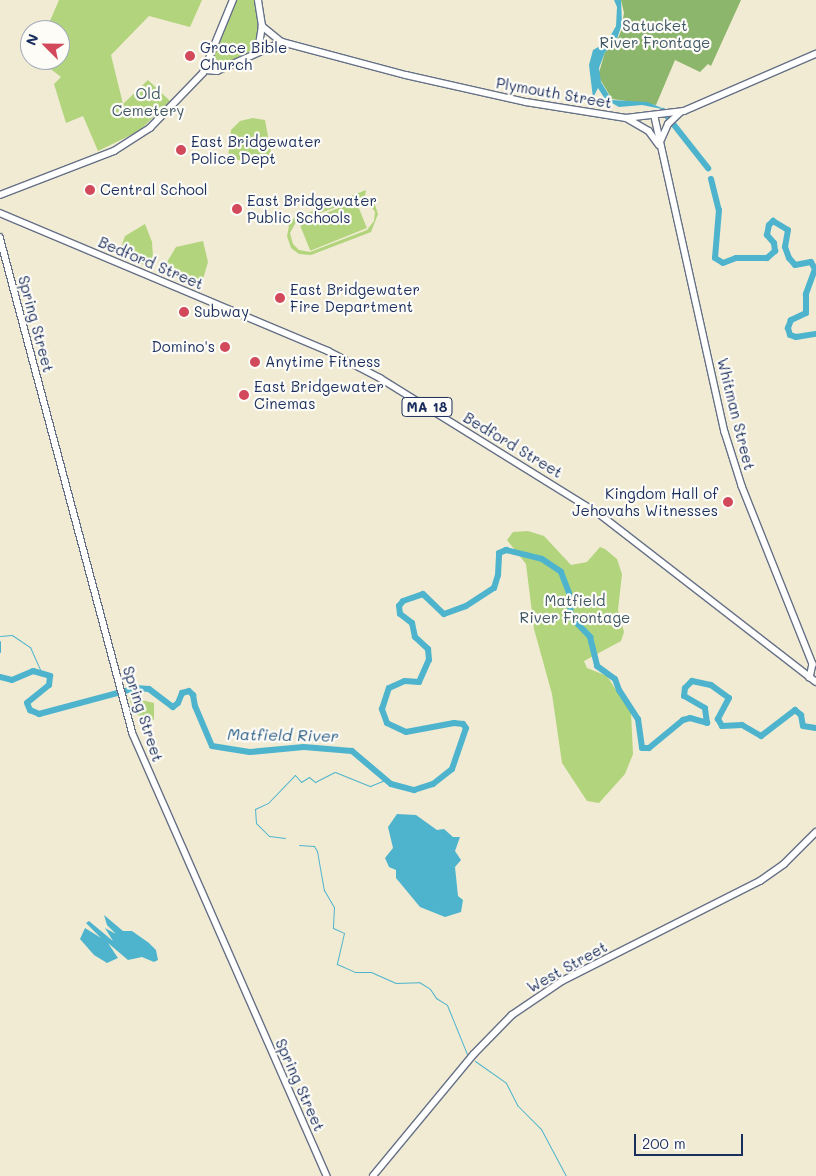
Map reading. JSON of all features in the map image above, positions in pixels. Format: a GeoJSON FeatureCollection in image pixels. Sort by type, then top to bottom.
{"type":"FeatureCollection","features":[{"type":"Feature","properties":{"kind":"main road"},"geometry":{"type":"LineString","coordinates":[[0,195],[134,140],[150,128],[205,70],[233,0]]}},
{"type":"Feature","properties":{"kind":"main road"},"geometry":{"type":"LineString","coordinates":[[258,0],[262,26],[258,52]]}},
{"type":"Feature","properties":{"kind":"main road","name":"Plymouth Street"},"geometry":{"type":"LineString","coordinates":[[262,26],[282,42],[406,75],[516,100],[626,118],[671,118],[816,54]]}},
{"type":"Feature","properties":{"kind":"main road"},"geometry":{"type":"LineString","coordinates":[[205,70],[217,71],[282,42]]}},
{"type":"Feature","properties":{"kind":"main road","name":"Whitman Street"},"geometry":{"type":"LineString","coordinates":[[658,117],[660,147],[731,453],[810,656],[814,670],[810,678]]}},
{"type":"Feature","properties":{"kind":"main road"},"geometry":{"type":"LineString","coordinates":[[626,118],[645,128],[660,147]]}},
{"type":"Feature","properties":{"kind":"main road"},"geometry":{"type":"LineString","coordinates":[[660,147],[671,118]]}},
{"type":"Feature","properties":{"kind":"main road","name":"Bedford Street"},"geometry":{"type":"LineString","coordinates":[[0,213],[328,351],[380,378],[594,510],[816,682]]}},
{"type":"Feature","properties":{"kind":"main road","name":"Spring Street"},"geometry":{"type":"LineString","coordinates":[[0,236],[122,697],[138,745],[327,1176]]}},
{"type":"Feature","properties":{"kind":"main road","name":"West Street"},"geometry":{"type":"LineString","coordinates":[[373,1176],[480,1048],[518,1010],[578,973],[760,881],[784,864],[816,832]]}},
{"type":"Feature","properties":{"kind":"green space","name":"Old Cemetery"},"geometry":{"type":"Polygon","coordinates":[[[59,0],[202,0],[190,27],[149,16],[111,55],[123,104],[148,80],[170,101],[139,131],[98,151],[83,116],[66,123],[54,84],[61,77],[52,70],[70,70],[70,20],[50,20],[59,0]]]}},
{"type":"Feature","properties":{"kind":"green space"},"geometry":{"type":"Polygon","coordinates":[[[235,0],[256,0],[259,29],[258,43],[252,51],[214,69],[210,64],[235,0]]]}},
{"type":"Feature","properties":{"kind":"green space","name":"Satucket River Frontage"},"geometry":{"type":"Polygon","coordinates":[[[621,0],[741,0],[711,66],[708,64],[700,72],[675,60],[656,105],[612,99],[598,76],[605,52],[615,45],[621,31],[624,13],[621,0]]]}},
{"type":"Feature","properties":{"kind":"green space"},"geometry":{"type":"Polygon","coordinates":[[[253,118],[265,120],[271,153],[267,159],[251,162],[228,158],[231,130],[240,121],[253,118]]]}},
{"type":"Feature","properties":{"kind":"green space"},"geometry":{"type":"Polygon","coordinates":[[[366,190],[365,196],[374,202],[378,214],[371,232],[311,255],[299,254],[291,248],[287,236],[289,226],[285,222],[366,190]],[[358,199],[296,222],[290,233],[293,244],[299,250],[310,252],[367,230],[374,221],[375,212],[369,203],[358,199]]]}},
{"type":"Feature","properties":{"kind":"green space"},"geometry":{"type":"Polygon","coordinates":[[[356,201],[367,228],[310,251],[299,224],[356,201]]]}},
{"type":"Feature","properties":{"kind":"green space"},"geometry":{"type":"Polygon","coordinates":[[[145,224],[152,242],[153,258],[148,267],[126,257],[120,250],[125,236],[145,224]]]}},
{"type":"Feature","properties":{"kind":"green space"},"geometry":{"type":"Polygon","coordinates":[[[203,241],[208,262],[203,279],[194,285],[161,272],[176,247],[203,241]]]}},
{"type":"Feature","properties":{"kind":"green space","name":"Matfield River Frontage"},"geometry":{"type":"Polygon","coordinates":[[[528,531],[544,536],[571,565],[587,562],[600,547],[605,549],[617,559],[622,574],[618,610],[624,632],[621,641],[584,661],[587,668],[607,676],[631,713],[633,754],[625,774],[599,803],[587,801],[562,763],[552,694],[534,629],[526,564],[507,540],[513,532],[528,531]]]}},
{"type":"Feature","properties":{"kind":"green space"},"geometry":{"type":"Polygon","coordinates":[[[129,697],[154,703],[154,720],[134,714],[129,697]]]}},
{"type":"Feature","properties":{"kind":"water"},"geometry":{"type":"Polygon","coordinates":[[[614,0],[621,0],[622,24],[615,45],[605,52],[599,68],[601,82],[612,100],[647,102],[667,110],[642,105],[619,107],[605,99],[598,88],[593,98],[589,65],[593,50],[607,42],[616,26],[617,7],[614,0]]]}},
{"type":"Feature","properties":{"kind":"water"},"geometry":{"type":"Polygon","coordinates":[[[397,814],[416,815],[437,830],[444,829],[453,837],[460,837],[455,851],[461,860],[455,867],[458,896],[463,900],[461,912],[445,917],[420,907],[396,878],[396,870],[389,867],[385,858],[393,848],[388,827],[397,814]]]}},
{"type":"Feature","properties":{"kind":"water"},"geometry":{"type":"Polygon","coordinates":[[[104,915],[123,931],[132,931],[149,943],[156,950],[158,960],[154,962],[142,957],[128,960],[108,943],[118,958],[107,963],[94,955],[80,939],[85,928],[101,938],[86,923],[89,921],[113,941],[105,928],[116,934],[107,925],[104,915]]]}},
{"type":"Feature","properties":{"kind":"waterway"},"geometry":{"type":"LineString","coordinates":[[663,111],[708,168]]}},
{"type":"Feature","properties":{"kind":"waterway"},"geometry":{"type":"LineString","coordinates":[[711,179],[719,210],[715,258],[723,263],[736,258],[767,258],[775,251],[774,243],[767,235],[769,225],[773,221],[788,230],[785,247],[789,258],[795,265],[811,262],[815,269],[806,294],[806,313],[791,320],[788,328],[790,335],[796,337],[816,334]]}},
{"type":"Feature","properties":{"kind":"waterway","name":"Matfield River"},"geometry":{"type":"LineString","coordinates":[[0,677],[12,680],[33,671],[50,676],[49,685],[27,703],[30,710],[39,714],[136,688],[149,689],[173,707],[178,703],[182,693],[189,691],[193,695],[195,706],[212,746],[250,752],[304,747],[352,751],[391,784],[414,790],[433,784],[452,769],[466,728],[463,724],[454,723],[406,732],[387,723],[382,709],[389,688],[405,681],[419,682],[429,660],[428,649],[415,637],[412,623],[400,614],[399,606],[403,601],[423,594],[444,614],[466,606],[494,588],[498,575],[499,553],[506,550],[542,559],[561,572],[569,593],[571,617],[590,637],[597,666],[615,679],[619,690],[638,719],[642,748],[649,748],[683,720],[690,718],[707,723],[705,708],[684,696],[685,688],[692,681],[711,685],[729,698],[718,719],[722,726],[742,725],[761,736],[795,710],[801,715],[803,726],[816,728]]}},
{"type":"Feature","properties":{"kind":"waterway"},"geometry":{"type":"LineString","coordinates":[[0,636],[12,635],[30,647],[41,672]]}},
{"type":"Feature","properties":{"kind":"waterway"},"geometry":{"type":"LineString","coordinates":[[0,641],[0,652]]}},
{"type":"Feature","properties":{"kind":"waterway"},"geometry":{"type":"LineString","coordinates":[[285,838],[269,836],[256,823],[255,809],[268,803],[295,775],[301,782],[309,777],[315,782],[335,772],[370,786],[387,779]]}},
{"type":"Feature","properties":{"kind":"waterway"},"geometry":{"type":"LineString","coordinates":[[299,845],[314,846],[317,851],[324,890],[334,907],[333,928],[344,933],[337,964],[355,972],[371,972],[396,983],[419,982],[430,989],[436,998],[447,1005],[467,1054]]}},
{"type":"Feature","properties":{"kind":"waterway"},"geometry":{"type":"LineString","coordinates":[[475,1061],[506,1083],[517,1105],[541,1129],[566,1176]]}},
{"type":"Feature","properties":{"kind":"place","name":"Grace Bible Church"},"geometry":{"type":"Point","coordinates":[190,56]}},
{"type":"Feature","properties":{"kind":"place","name":"East Bridgewater Police Dept"},"geometry":{"type":"Point","coordinates":[181,150]}},
{"type":"Feature","properties":{"kind":"place","name":"Central School"},"geometry":{"type":"Point","coordinates":[90,190]}},
{"type":"Feature","properties":{"kind":"place","name":"East Bridgewater Public Schools"},"geometry":{"type":"Point","coordinates":[237,209]}},
{"type":"Feature","properties":{"kind":"place","name":"East Bridgewater Fire Department"},"geometry":{"type":"Point","coordinates":[280,298]}},
{"type":"Feature","properties":{"kind":"place","name":"Subway"},"geometry":{"type":"Point","coordinates":[184,312]}},
{"type":"Feature","properties":{"kind":"place","name":"Domino's"},"geometry":{"type":"Point","coordinates":[225,347]}},
{"type":"Feature","properties":{"kind":"place","name":"Anytime Fitness"},"geometry":{"type":"Point","coordinates":[255,362]}},
{"type":"Feature","properties":{"kind":"place","name":"East Bridgewater Cinemas"},"geometry":{"type":"Point","coordinates":[244,395]}},
{"type":"Feature","properties":{"kind":"place","name":"Kingdom Hall of Jehovahs Witnesses"},"geometry":{"type":"Point","coordinates":[728,502]}}]}
